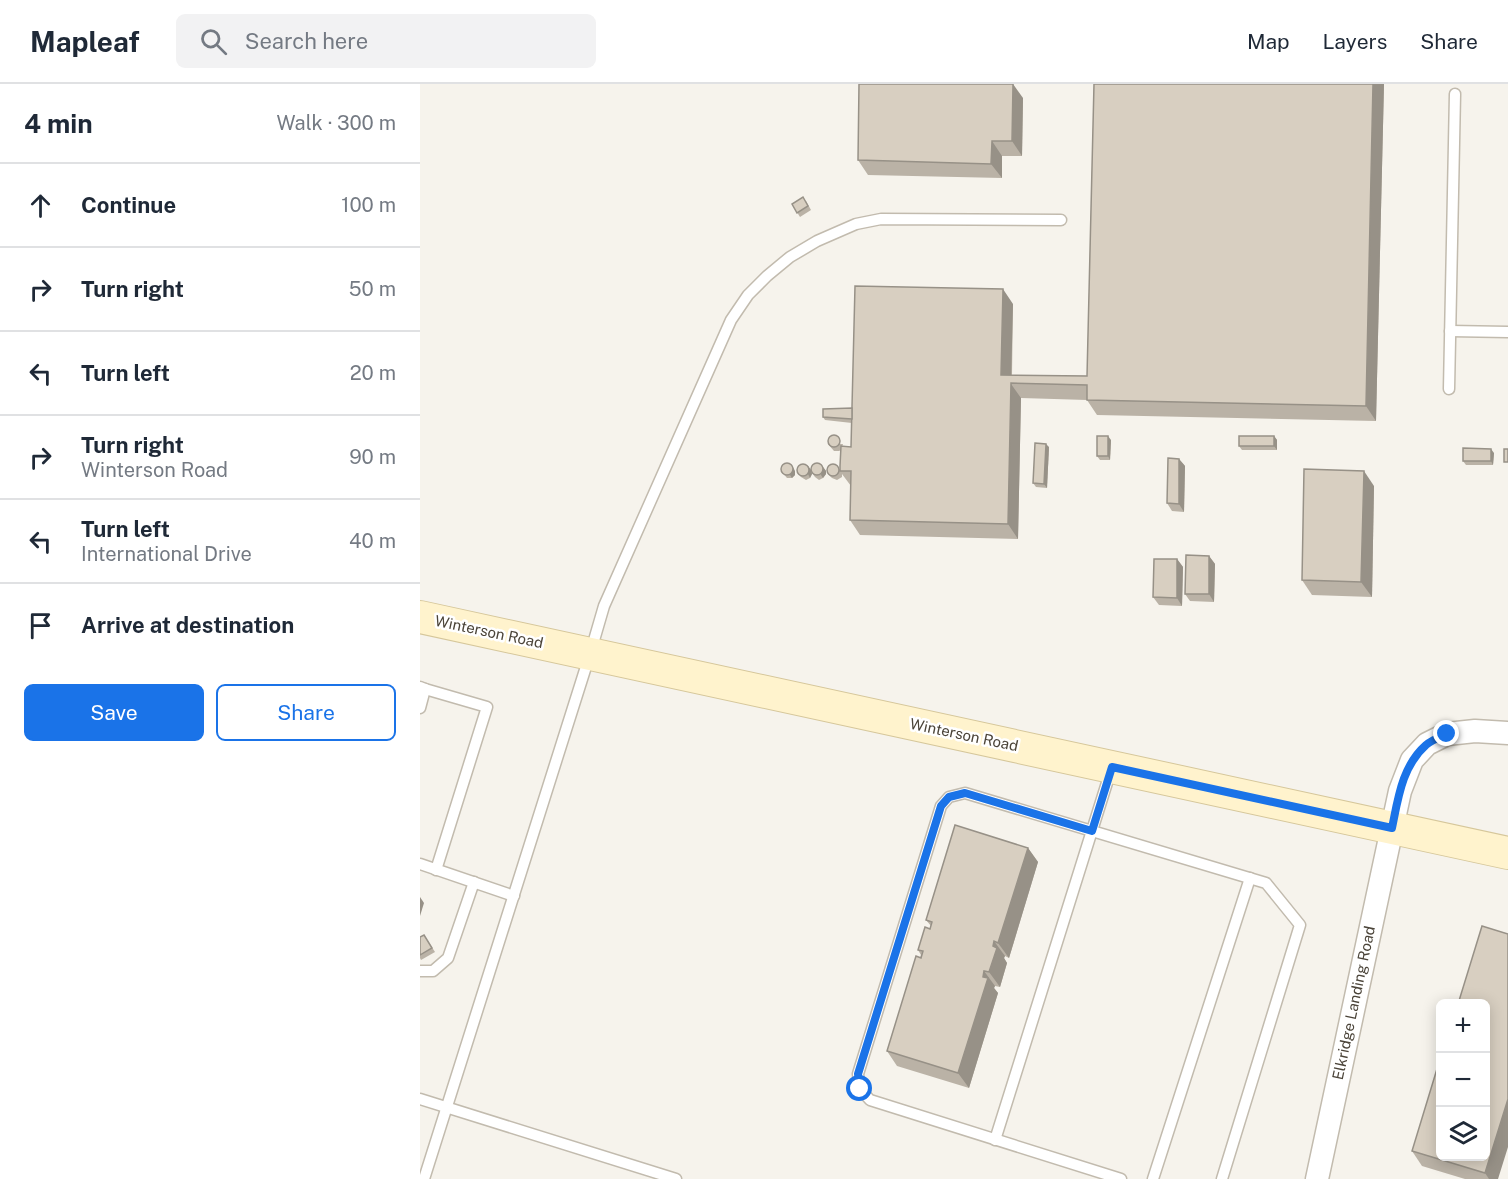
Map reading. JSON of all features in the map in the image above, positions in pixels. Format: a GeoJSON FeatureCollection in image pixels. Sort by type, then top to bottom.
{"type":"FeatureCollection","features":[{"type":"Feature","properties":{"kind":"street","name":"Winterson Road"},"geometry":{"type":"LineString","coordinates":[[420,617],[1508,853]]}},
{"type":"Feature","properties":{"kind":"street","name":"Elkridge Landing Road"},"geometry":{"type":"LineString","coordinates":[[1317,1179],[1400,790],[1412,760],[1427,744],[1447,734],[1475,731],[1508,733]]}},
{"type":"Feature","properties":{"kind":"lane"},"geometry":{"type":"LineString","coordinates":[[1449,389],[1455,94]]}},
{"type":"Feature","properties":{"kind":"lane"},"geometry":{"type":"LineString","coordinates":[[424,1179],[604,606],[731,320],[748,295],[790,257],[856,224],[881,219],[1061,220]]}},
{"type":"Feature","properties":{"kind":"lane"},"geometry":{"type":"LineString","coordinates":[[1450,331],[1508,332]]}},
{"type":"Feature","properties":{"kind":"lane"},"geometry":{"type":"LineString","coordinates":[[420,708],[423,688],[487,706],[436,870]]}},
{"type":"Feature","properties":{"kind":"lane"},"geometry":{"type":"LineString","coordinates":[[995,1140],[1112,767]]}},
{"type":"Feature","properties":{"kind":"lane"},"geometry":{"type":"LineString","coordinates":[[1121,1179],[870,1100],[860,1089],[858,1074],[941,806],[949,797],[965,793],[1266,883],[1300,925],[1222,1179]]}},
{"type":"Feature","properties":{"kind":"lane"},"geometry":{"type":"LineString","coordinates":[[420,864],[514,896]]}},
{"type":"Feature","properties":{"kind":"lane"},"geometry":{"type":"LineString","coordinates":[[1153,1179],[1250,878]]}},
{"type":"Feature","properties":{"kind":"lane"},"geometry":{"type":"LineString","coordinates":[[420,971],[433,971],[448,958],[474,882]]}},
{"type":"Feature","properties":{"kind":"lane"},"geometry":{"type":"LineString","coordinates":[[420,1099],[676,1179]]}},
{"type":"Feature","properties":{"kind":"building"},"geometry":{"type":"Polygon","coordinates":[[[859,84],[1013,84],[1012,141],[992,141],[991,164],[858,160],[859,84]]]}},
{"type":"Feature","properties":{"kind":"building"},"geometry":{"type":"Polygon","coordinates":[[[1094,84],[1373,84],[1366,406],[1087,400],[1087,385],[1011,383],[1008,524],[850,520],[851,471],[840,471],[840,466],[841,446],[851,447],[855,286],[1003,289],[1001,375],[1087,376],[1094,84]]]}},
{"type":"Feature","properties":{"kind":"building"},"geometry":{"type":"Polygon","coordinates":[[[803,197],[808,206],[797,213],[792,204],[803,197]]]}},
{"type":"Feature","properties":{"kind":"building"},"geometry":{"type":"Polygon","coordinates":[[[852,408],[852,419],[823,417],[823,409],[852,408]]]}},
{"type":"Feature","properties":{"kind":"building"},"geometry":{"type":"Polygon","coordinates":[[[834,435],[840,441],[834,447],[828,441],[834,435]]]}},
{"type":"Feature","properties":{"kind":"building"},"geometry":{"type":"Polygon","coordinates":[[[1097,436],[1108,436],[1108,456],[1097,456],[1097,436]]]}},
{"type":"Feature","properties":{"kind":"building"},"geometry":{"type":"Polygon","coordinates":[[[1239,436],[1274,436],[1274,446],[1239,446],[1239,436]]]}},
{"type":"Feature","properties":{"kind":"building"},"geometry":{"type":"Polygon","coordinates":[[[1035,443],[1046,444],[1044,484],[1033,483],[1035,443]]]}},
{"type":"Feature","properties":{"kind":"building"},"geometry":{"type":"Polygon","coordinates":[[[1463,448],[1491,449],[1491,461],[1463,461],[1463,448]]]}},
{"type":"Feature","properties":{"kind":"building"},"geometry":{"type":"Polygon","coordinates":[[[1504,449],[1508,449],[1508,462],[1504,462],[1504,449]]]}},
{"type":"Feature","properties":{"kind":"building"},"geometry":{"type":"Polygon","coordinates":[[[1168,458],[1179,459],[1179,504],[1167,503],[1168,458]]]}},
{"type":"Feature","properties":{"kind":"building"},"geometry":{"type":"Polygon","coordinates":[[[787,463],[793,469],[787,475],[781,469],[787,463]]]}},
{"type":"Feature","properties":{"kind":"building"},"geometry":{"type":"Polygon","coordinates":[[[817,463],[823,469],[817,475],[811,469],[817,463]]]}},
{"type":"Feature","properties":{"kind":"building"},"geometry":{"type":"Polygon","coordinates":[[[803,464],[809,470],[803,476],[797,470],[803,464]]]}},
{"type":"Feature","properties":{"kind":"building"},"geometry":{"type":"Polygon","coordinates":[[[833,464],[839,470],[833,476],[827,470],[833,464]]]}},
{"type":"Feature","properties":{"kind":"building"},"geometry":{"type":"Polygon","coordinates":[[[1304,469],[1364,471],[1361,582],[1302,580],[1304,469]]]}},
{"type":"Feature","properties":{"kind":"building"},"geometry":{"type":"Polygon","coordinates":[[[1186,555],[1209,556],[1209,594],[1185,594],[1186,555]]]}},
{"type":"Feature","properties":{"kind":"building"},"geometry":{"type":"Polygon","coordinates":[[[1154,559],[1177,559],[1177,598],[1153,597],[1154,559]]]}},
{"type":"Feature","properties":{"kind":"building"},"geometry":{"type":"Polygon","coordinates":[[[955,825],[1028,848],[998,943],[994,941],[993,946],[997,948],[989,972],[984,971],[983,977],[988,978],[958,1073],[887,1051],[916,956],[921,958],[923,951],[918,950],[925,927],[930,929],[932,922],[926,920],[955,825]]]}},
{"type":"Feature","properties":{"kind":"building"},"geometry":{"type":"Polygon","coordinates":[[[1482,926],[1508,934],[1508,1099],[1490,1157],[1490,999],[1460,999],[1482,926]]]}},
{"type":"Feature","properties":{"kind":"building"},"geometry":{"type":"Polygon","coordinates":[[[424,935],[432,948],[420,955],[420,937],[424,935]]]}},
{"type":"Feature","properties":{"kind":"building"},"geometry":{"type":"Polygon","coordinates":[[[1436,1072],[1436,1158],[1412,1151],[1436,1072]]]}},
{"type":"Feature","properties":{"kind":"building"},"geometry":{"type":"Polygon","coordinates":[[[1445,1161],[1489,1161],[1485,1173],[1445,1161]]]}},
{"type":"Feature","properties":{"kind":"route"},"geometry":{"type":"LineString","coordinates":[[860,1089],[858,1074],[941,806],[949,797],[965,793],[1092,831],[1112,767],[1392,828],[1400,790],[1412,760],[1427,744],[1447,734]]}}]}
